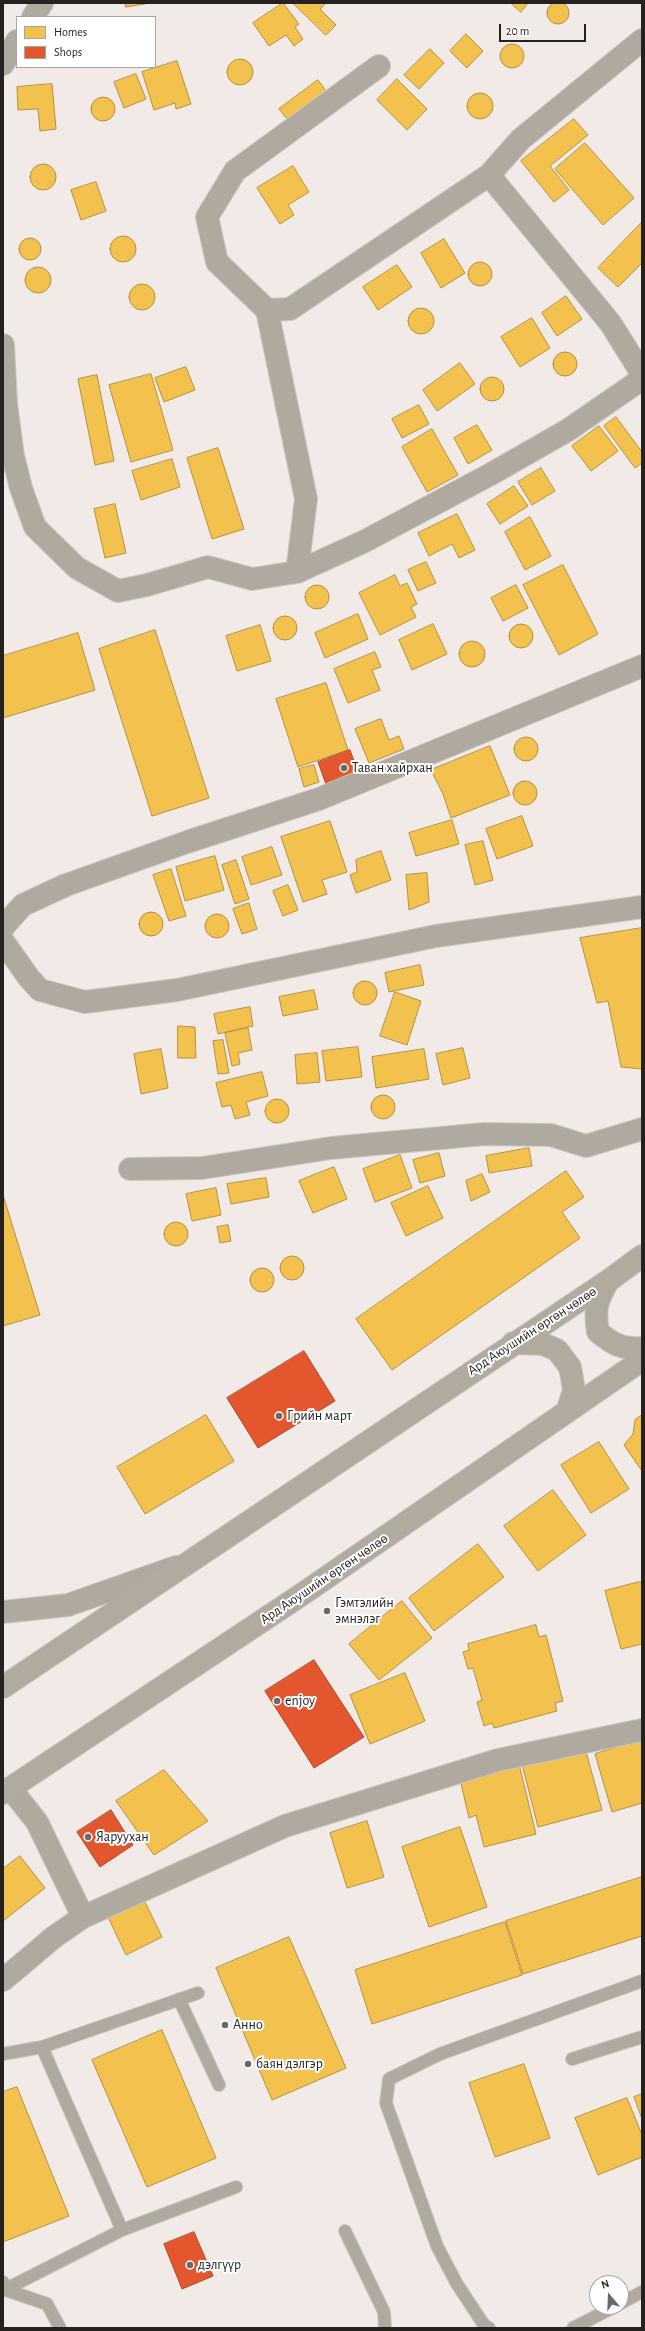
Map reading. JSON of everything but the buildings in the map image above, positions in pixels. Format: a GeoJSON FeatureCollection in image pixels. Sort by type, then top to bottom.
{"type":"FeatureCollection","features":[{"type":"Feature","properties":{"kind":"main road","name":"Ард Аюушийн өргөн чөлөө"},"geometry":{"type":"LineString","coordinates":[[3,1687],[513,1343],[608,1281],[642,1256]]}},
{"type":"Feature","properties":{"kind":"main road"},"geometry":{"type":"LineString","coordinates":[[608,1281],[597,1300],[595,1313],[598,1332],[609,1341],[625,1348],[642,1348]]}},
{"type":"Feature","properties":{"kind":"main road"},"geometry":{"type":"LineString","coordinates":[[513,1343],[543,1344],[557,1350],[570,1366],[574,1390],[567,1412]]}},
{"type":"Feature","properties":{"kind":"main road","name":"Ард Аюушийн өргөн чөлөө"},"geometry":{"type":"LineString","coordinates":[[7,1790],[301,1595],[642,1360]]}},
{"type":"Feature","properties":{"kind":"street"},"geometry":{"type":"LineString","coordinates":[[34,16],[42,3]]}},
{"type":"Feature","properties":{"kind":"street"},"geometry":{"type":"LineString","coordinates":[[267,310],[290,309],[489,175],[521,139],[642,40]]}},
{"type":"Feature","properties":{"kind":"street"},"geometry":{"type":"LineString","coordinates":[[3,64],[16,43]]}},
{"type":"Feature","properties":{"kind":"street"},"geometry":{"type":"LineString","coordinates":[[297,572],[306,499],[267,310],[217,262],[206,217],[235,171],[379,66]]}},
{"type":"Feature","properties":{"kind":"street"},"geometry":{"type":"LineString","coordinates":[[489,175],[611,324],[642,374]]}},
{"type":"Feature","properties":{"kind":"street"},"geometry":{"type":"LineString","coordinates":[[3,345],[6,403],[13,456],[21,488],[35,527],[77,568],[118,591],[148,585],[208,567],[252,579],[297,572],[366,541],[491,474],[568,430],[642,379]]}},
{"type":"Feature","properties":{"kind":"street"},"geometry":{"type":"LineString","coordinates":[[3,927],[23,905],[66,885],[187,842],[319,800],[642,666]]}},
{"type":"Feature","properties":{"kind":"street"},"geometry":{"type":"LineString","coordinates":[[3,941],[29,978],[40,990],[85,1002],[177,990],[436,936],[642,907]]}},
{"type":"Feature","properties":{"kind":"street"},"geometry":{"type":"LineString","coordinates":[[130,1170],[202,1168],[331,1148],[485,1134],[551,1135],[586,1146],[642,1129]]}},
{"type":"Feature","properties":{"kind":"street"},"geometry":{"type":"LineString","coordinates":[[3,1612],[68,1605],[186,1563]]}},
{"type":"Feature","properties":{"kind":"street"},"geometry":{"type":"LineString","coordinates":[[3,1980],[54,1937],[83,1917],[285,1826],[498,1760],[642,1730]]}},
{"type":"Feature","properties":{"kind":"street"},"geometry":{"type":"LineString","coordinates":[[7,1790],[37,1822],[83,1917]]}},
{"type":"Feature","properties":{"kind":"lane"},"geometry":{"type":"LineString","coordinates":[[488,2328],[484,2325],[457,2284],[437,2246],[386,2102],[389,2079],[440,2054],[642,1981]]}},
{"type":"Feature","properties":{"kind":"lane"},"geometry":{"type":"LineString","coordinates":[[3,2054],[42,2047],[198,1993]]}},
{"type":"Feature","properties":{"kind":"lane"},"geometry":{"type":"LineString","coordinates":[[180,1999],[219,2084]]}},
{"type":"Feature","properties":{"kind":"lane"},"geometry":{"type":"LineString","coordinates":[[572,2059],[642,2037]]}},
{"type":"Feature","properties":{"kind":"lane"},"geometry":{"type":"LineString","coordinates":[[42,2047],[122,2230]]}},
{"type":"Feature","properties":{"kind":"lane"},"geometry":{"type":"LineString","coordinates":[[4,2286],[122,2230],[236,2187]]}},
{"type":"Feature","properties":{"kind":"lane"},"geometry":{"type":"LineString","coordinates":[[344,2231],[384,2312],[385,2328]]}},
{"type":"Feature","properties":{"kind":"lane"},"geometry":{"type":"LineString","coordinates":[[4,2286],[47,2304],[60,2328]]}},
{"type":"Feature","properties":{"kind":"lane"},"geometry":{"type":"LineString","coordinates":[[629,2299],[642,2292]]}},
{"type":"Feature","properties":{"kind":"lane"},"geometry":{"type":"LineString","coordinates":[[573,2328],[598,2315]]}},
{"type":"Feature","properties":{"kind":"place","name":"Таван хайрхан"},"geometry":{"type":"Point","coordinates":[344,768]}},
{"type":"Feature","properties":{"kind":"place","name":"Грийн март"},"geometry":{"type":"Point","coordinates":[279,1416]}},
{"type":"Feature","properties":{"kind":"place","name":"Гэмтэлийн эмнэлэг"},"geometry":{"type":"Point","coordinates":[327,1611]}},
{"type":"Feature","properties":{"kind":"place","name":"enjoy"},"geometry":{"type":"Point","coordinates":[277,1701]}},
{"type":"Feature","properties":{"kind":"place","name":"Яаруухан"},"geometry":{"type":"Point","coordinates":[88,1837]}},
{"type":"Feature","properties":{"kind":"place","name":"Анно"},"geometry":{"type":"Point","coordinates":[225,2025]}},
{"type":"Feature","properties":{"kind":"place","name":"баян дэлгэр"},"geometry":{"type":"Point","coordinates":[248,2064]}},
{"type":"Feature","properties":{"kind":"place","name":"дэлгүүр"},"geometry":{"type":"Point","coordinates":[190,2265]}}]}
